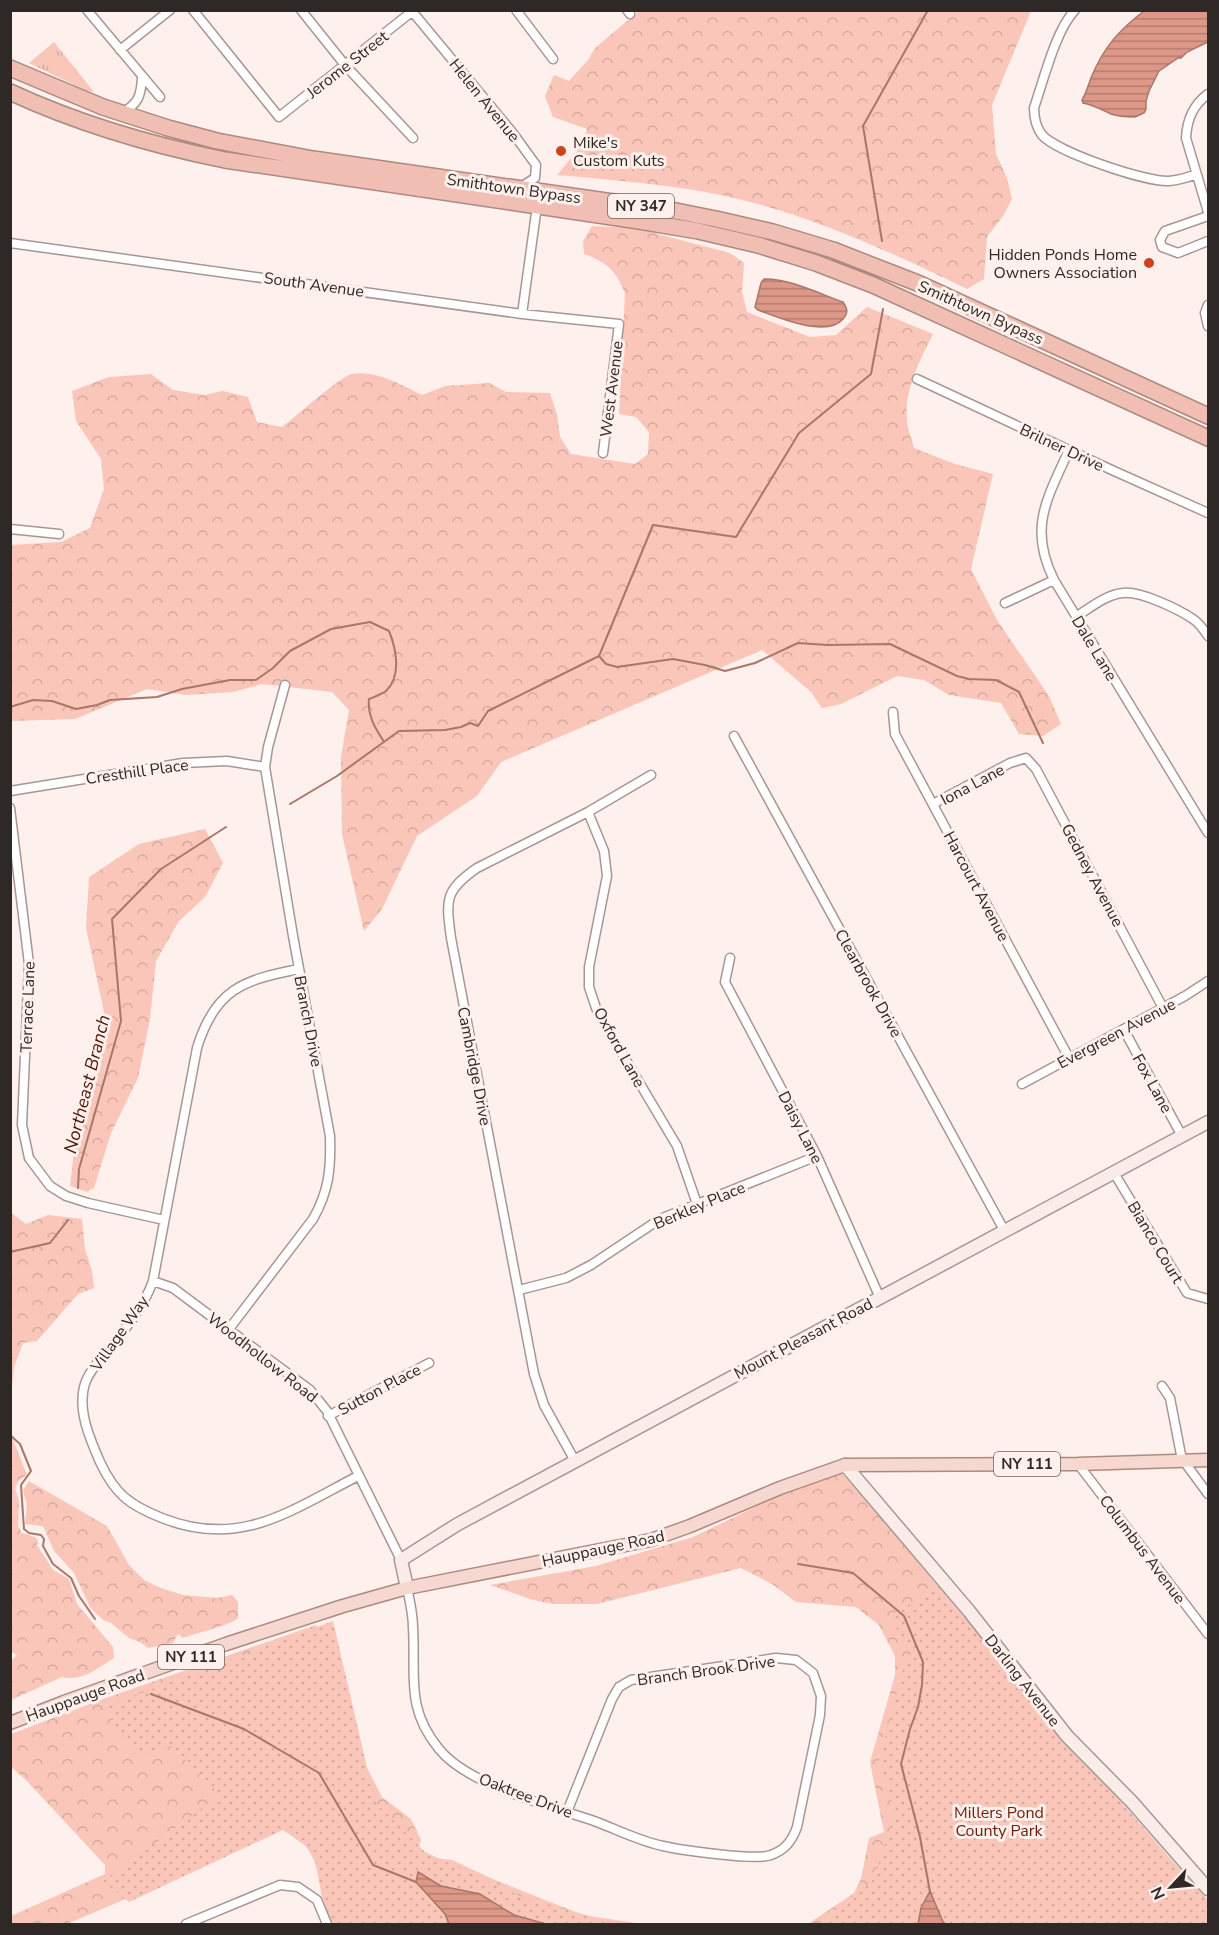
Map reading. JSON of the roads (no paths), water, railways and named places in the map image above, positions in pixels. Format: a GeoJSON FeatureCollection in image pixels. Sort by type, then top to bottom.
{"type":"FeatureCollection","features":[{"type":"Feature","properties":{"kind":"highway","name":"Smithtown Bypass"},"geometry":{"type":"LineString","coordinates":[[10,68],[84,100],[121,113],[168,128],[267,152],[696,214],[832,249],[957,300],[1209,416]]}},
{"type":"Feature","properties":{"kind":"highway","name":"Smithtown Bypass"},"geometry":{"type":"LineString","coordinates":[[10,92],[61,114],[116,133],[194,154],[249,165],[708,233],[758,245],[816,263],[925,307],[1209,438]]}},
{"type":"Feature","properties":{"kind":"main road","name":"Hauppauge Road"},"geometry":{"type":"LineString","coordinates":[[10,1723],[272,1629],[407,1588],[651,1540],[780,1488],[845,1465],[1078,1464],[1209,1460]]}},
{"type":"Feature","properties":{"kind":"street"},"geometry":{"type":"LineString","coordinates":[[87,10],[160,97]]}},
{"type":"Feature","properties":{"kind":"street"},"geometry":{"type":"LineString","coordinates":[[120,50],[170,10]]}},
{"type":"Feature","properties":{"kind":"street","name":"Jerome Street"},"geometry":{"type":"LineString","coordinates":[[193,10],[279,117],[412,11]]}},
{"type":"Feature","properties":{"kind":"street"},"geometry":{"type":"LineString","coordinates":[[301,10],[345,65],[413,138]]}},
{"type":"Feature","properties":{"kind":"street"},"geometry":{"type":"LineString","coordinates":[[516,10],[553,59]]}},
{"type":"Feature","properties":{"kind":"street"},"geometry":{"type":"LineString","coordinates":[[1075,10],[1066,20],[1060,34],[1034,108],[1034,117],[1041,134],[1048,140],[1117,171],[1168,181],[1196,174]]}},
{"type":"Feature","properties":{"kind":"street","name":"Helen Avenue"},"geometry":{"type":"LineString","coordinates":[[412,11],[512,132],[536,165],[533,180],[518,188]]}},
{"type":"Feature","properties":{"kind":"street"},"geometry":{"type":"LineString","coordinates":[[121,113],[138,101],[142,78]]}},
{"type":"Feature","properties":{"kind":"street"},"geometry":{"type":"LineString","coordinates":[[1209,94],[1197,104],[1186,125],[1187,147],[1209,214],[1165,231],[1160,240],[1162,247],[1178,253],[1209,241]]}},
{"type":"Feature","properties":{"kind":"street"},"geometry":{"type":"LineString","coordinates":[[522,314],[537,206]]}},
{"type":"Feature","properties":{"kind":"street","name":"South Avenue"},"geometry":{"type":"LineString","coordinates":[[10,243],[522,314],[618,324]]}},
{"type":"Feature","properties":{"kind":"street"},"geometry":{"type":"LineString","coordinates":[[1209,305],[1205,313],[1209,326]]}},
{"type":"Feature","properties":{"kind":"street","name":"West Avenue"},"geometry":{"type":"LineString","coordinates":[[603,453],[618,324]]}},
{"type":"Feature","properties":{"kind":"street","name":"Brilner Drive"},"geometry":{"type":"LineString","coordinates":[[917,379],[1209,513]]}},
{"type":"Feature","properties":{"kind":"street","name":"Dale Lane"},"geometry":{"type":"LineString","coordinates":[[1069,450],[1046,502],[1040,528],[1047,565],[1209,833]]}},
{"type":"Feature","properties":{"kind":"street"},"geometry":{"type":"LineString","coordinates":[[10,529],[58,534]]}},
{"type":"Feature","properties":{"kind":"street"},"geometry":{"type":"LineString","coordinates":[[1005,603],[1054,580]]}},
{"type":"Feature","properties":{"kind":"street"},"geometry":{"type":"LineString","coordinates":[[1077,616],[1102,601],[1122,593],[1139,595],[1178,610],[1196,620],[1209,636]]}},
{"type":"Feature","properties":{"kind":"street","name":"Branch Drive"},"geometry":{"type":"LineString","coordinates":[[229,1329],[313,1219],[328,1185],[331,1163],[330,1136],[265,767],[268,747],[285,685]]}},
{"type":"Feature","properties":{"kind":"street","name":"Harcourt Avenue"},"geometry":{"type":"LineString","coordinates":[[893,712],[895,735],[1069,1058]]}},
{"type":"Feature","properties":{"kind":"street","name":"Clearbrook Drive"},"geometry":{"type":"LineString","coordinates":[[734,736],[1004,1230]]}},
{"type":"Feature","properties":{"kind":"street","name":"Gedney Avenue"},"geometry":{"type":"LineString","coordinates":[[1011,763],[1026,758],[1036,769],[1163,1008]]}},
{"type":"Feature","properties":{"kind":"street","name":"Cresthill Place"},"geometry":{"type":"LineString","coordinates":[[10,791],[183,763],[227,761],[265,767]]}},
{"type":"Feature","properties":{"kind":"street","name":"Iona Lane"},"geometry":{"type":"LineString","coordinates":[[933,804],[1011,763]]}},
{"type":"Feature","properties":{"kind":"street","name":"Cambridge Drive"},"geometry":{"type":"LineString","coordinates":[[575,1461],[544,1405],[534,1374],[447,911],[449,894],[462,879],[477,868],[588,812],[651,775]]}},
{"type":"Feature","properties":{"kind":"street","name":"Terrace Lane"},"geometry":{"type":"LineString","coordinates":[[10,808],[29,964],[22,1125],[24,1144],[29,1158],[50,1186],[66,1196],[164,1220]]}},
{"type":"Feature","properties":{"kind":"street","name":"Oxford Lane"},"geometry":{"type":"LineString","coordinates":[[588,812],[604,851],[607,876],[589,967],[589,987],[596,1008],[677,1146],[697,1204]]}},
{"type":"Feature","properties":{"kind":"street","name":"Daisy Lane"},"geometry":{"type":"LineString","coordinates":[[730,958],[724,982],[817,1156],[880,1298]]}},
{"type":"Feature","properties":{"kind":"street","name":"Village Way"},"geometry":{"type":"LineString","coordinates":[[299,969],[262,976],[244,984],[216,1006],[203,1026],[153,1281],[142,1305],[92,1370],[84,1386],[82,1404],[86,1426],[109,1482],[125,1499],[148,1512],[182,1526],[210,1530],[255,1525],[280,1516],[358,1476]]}},
{"type":"Feature","properties":{"kind":"street","name":"Evergreen Avenue"},"geometry":{"type":"LineString","coordinates":[[1022,1084],[1124,1030],[1209,981]]}},
{"type":"Feature","properties":{"kind":"street","name":"Fox Lane"},"geometry":{"type":"LineString","coordinates":[[1124,1030],[1182,1136]]}},
{"type":"Feature","properties":{"kind":"street","name":"Mount Pleasant Road"},"geometry":{"type":"LineString","coordinates":[[401,1560],[458,1524],[1209,1122]]}},
{"type":"Feature","properties":{"kind":"street"},"geometry":{"type":"LineString","coordinates":[[10,1126],[22,1125]]}},
{"type":"Feature","properties":{"kind":"street","name":"Berkley Place"},"geometry":{"type":"LineString","coordinates":[[519,1290],[574,1274],[591,1266],[660,1219],[817,1156]]}},
{"type":"Feature","properties":{"kind":"street","name":"Bianco Court"},"geometry":{"type":"LineString","coordinates":[[1114,1173],[1187,1293],[1208,1299]]}},
{"type":"Feature","properties":{"kind":"street","name":"Woodhollow Road"},"geometry":{"type":"LineString","coordinates":[[153,1281],[173,1287],[310,1390],[319,1400],[401,1560],[407,1588]]}},
{"type":"Feature","properties":{"kind":"street","name":"Sutton Place"},"geometry":{"type":"LineString","coordinates":[[328,1416],[429,1363]]}},
{"type":"Feature","properties":{"kind":"street"},"geometry":{"type":"LineString","coordinates":[[1162,1386],[1170,1398],[1183,1460],[1209,1494]]}},
{"type":"Feature","properties":{"kind":"street","name":"Columbus Avenue"},"geometry":{"type":"LineString","coordinates":[[1078,1464],[1205,1622],[1209,1634]]}},
{"type":"Feature","properties":{"kind":"street","name":"Darling Avenue"},"geometry":{"type":"LineString","coordinates":[[845,1465],[962,1602],[1067,1736],[1132,1802],[1209,1889]]}},
{"type":"Feature","properties":{"kind":"street","name":"Oaktree Drive"},"geometry":{"type":"LineString","coordinates":[[407,1588],[414,1631],[412,1685],[420,1719],[439,1749],[459,1768],[492,1785],[662,1846],[754,1857],[769,1856],[783,1850]]}},
{"type":"Feature","properties":{"kind":"street","name":"Branch Brook Drive"},"geometry":{"type":"LineString","coordinates":[[567,1812],[599,1729],[619,1687],[644,1676],[776,1658],[796,1660],[813,1673],[821,1696],[820,1715],[797,1827],[793,1841],[783,1850]]}},
{"type":"Feature","properties":{"kind":"street"},"geometry":{"type":"LineString","coordinates":[[186,1924],[280,1885],[298,1887],[317,1900],[327,1924]]}},
{"type":"Feature","properties":{"kind":"waterway","name":"Northeast Branch"},"geometry":{"type":"LineString","coordinates":[[882,241],[863,126],[928,10]]}},
{"type":"Feature","properties":{"kind":"waterway","name":"Northeast Branch"},"geometry":{"type":"LineString","coordinates":[[290,804],[337,776],[399,731],[445,730],[470,723],[478,726],[488,711],[599,656],[653,525],[736,537],[799,433],[871,374],[883,309]]}},
{"type":"Feature","properties":{"kind":"waterway"},"geometry":{"type":"LineString","coordinates":[[10,707],[33,700],[52,701],[76,709],[110,700],[157,697],[182,689],[230,680],[256,680],[273,668],[290,651],[331,629],[370,622],[389,631],[396,662],[391,685],[386,691],[369,699],[371,717],[384,742]]}},
{"type":"Feature","properties":{"kind":"waterway"},"geometry":{"type":"LineString","coordinates":[[599,656],[606,664],[617,667],[673,659],[725,671],[755,663],[798,643],[890,644],[957,676],[996,680],[1019,692],[1043,743]]}},
{"type":"Feature","properties":{"kind":"waterway","name":"Northeast Branch"},"geometry":{"type":"LineString","coordinates":[[78,1188],[79,1169],[121,1021],[112,919],[161,869],[226,827]]}},
{"type":"Feature","properties":{"kind":"waterway","name":"Northeast Branch"},"geometry":{"type":"LineString","coordinates":[[10,1252],[50,1243],[68,1220]]}},
{"type":"Feature","properties":{"kind":"waterway"},"geometry":{"type":"LineString","coordinates":[[10,1435],[20,1444],[31,1471],[21,1485],[24,1529],[29,1533],[41,1535],[44,1539],[43,1546],[53,1564],[71,1578],[79,1596],[95,1619]]}},
{"type":"Feature","properties":{"kind":"waterway"},"geometry":{"type":"LineString","coordinates":[[798,1564],[853,1573],[904,1616],[923,1662],[918,1707],[901,1764],[920,1837],[930,1892]]}},
{"type":"Feature","properties":{"kind":"waterway","name":"Northeast Branch"},"geometry":{"type":"LineString","coordinates":[[151,1694],[244,1729],[319,1773],[373,1865],[416,1882]]}},
{"type":"Feature","properties":{"kind":"place","name":"Mike's Custom Kuts"},"geometry":{"type":"Point","coordinates":[561,151]}},
{"type":"Feature","properties":{"kind":"place","name":"Hidden Ponds Home Owners Association"},"geometry":{"type":"Point","coordinates":[1149,263]}},
{"type":"Feature","properties":{"kind":"park label","name":"Millers Pond County Park"},"geometry":{"type":"Point","coordinates":[999,1821]}}]}
